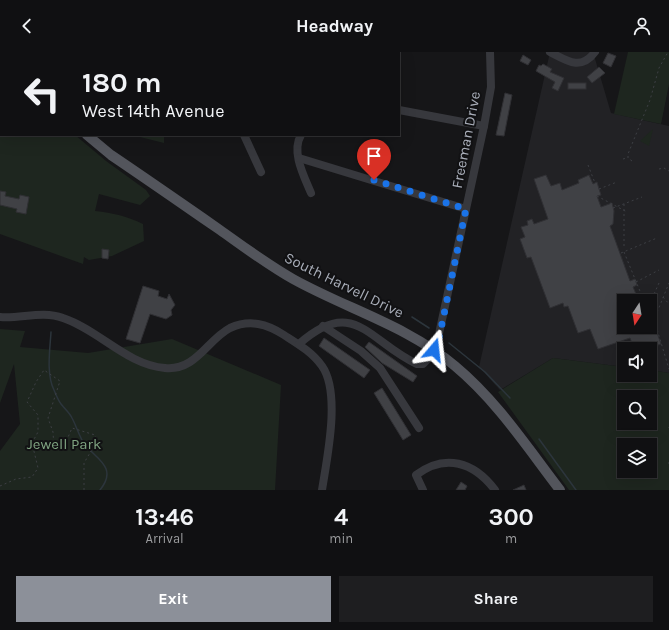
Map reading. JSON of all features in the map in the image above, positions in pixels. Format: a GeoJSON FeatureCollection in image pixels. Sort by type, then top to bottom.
{"type":"FeatureCollection","features":[{"type":"Feature","properties":{"kind":"main road","name":"South Harvell Drive"},"geometry":{"type":"LineString","coordinates":[[88,136],[111,155],[266,263],[368,316],[405,332],[434,350],[455,366],[489,397],[560,490]]}},
{"type":"Feature","properties":{"kind":"street","name":"Freeman Drive"},"geometry":{"type":"LineString","coordinates":[[434,350],[438,343],[484,126],[491,87],[490,52]]}},
{"type":"Feature","properties":{"kind":"street"},"geometry":{"type":"LineString","coordinates":[[550,52],[576,63],[583,63],[590,59],[595,52]]}},
{"type":"Feature","properties":{"kind":"street"},"geometry":{"type":"LineString","coordinates":[[400,110],[484,126]]}},
{"type":"Feature","properties":{"kind":"street"},"geometry":{"type":"LineString","coordinates":[[244,136],[260,172]]}},
{"type":"Feature","properties":{"kind":"street"},"geometry":{"type":"LineString","coordinates":[[301,136],[296,146],[311,193]]}},
{"type":"Feature","properties":{"kind":"street"},"geometry":{"type":"LineString","coordinates":[[299,158],[466,209]]}},
{"type":"Feature","properties":{"kind":"street"},"geometry":{"type":"LineString","coordinates":[[0,317],[13,318],[40,314],[64,318],[140,361],[166,368],[175,368],[188,364],[229,328],[245,323],[258,323],[268,326],[299,344],[314,356],[329,379],[332,390],[332,409],[322,490]]}},
{"type":"Feature","properties":{"kind":"street"},"geometry":{"type":"LineString","coordinates":[[299,344],[323,326],[338,322],[361,328],[420,365],[428,359],[434,350]]}},
{"type":"Feature","properties":{"kind":"street"},"geometry":{"type":"LineString","coordinates":[[323,326],[361,351],[380,368],[419,428]]}},
{"type":"Feature","properties":{"kind":"street"},"geometry":{"type":"LineString","coordinates":[[423,490],[416,475],[433,464],[444,463],[453,463],[475,470],[495,490]]}},
{"type":"Feature","properties":{"kind":"path"},"geometry":{"type":"LineString","coordinates":[[628,158],[628,154],[650,100],[659,68],[668,52]]}},
{"type":"Feature","properties":{"kind":"path"},"geometry":{"type":"LineString","coordinates":[[623,159],[628,158],[632,161]]}},
{"type":"Feature","properties":{"kind":"path"},"geometry":{"type":"LineString","coordinates":[[588,165],[595,183]]}},
{"type":"Feature","properties":{"kind":"path"},"geometry":{"type":"LineString","coordinates":[[659,169],[664,168],[669,171]]}},
{"type":"Feature","properties":{"kind":"path"},"geometry":{"type":"LineString","coordinates":[[599,189],[617,182]]}},
{"type":"Feature","properties":{"kind":"path"},"geometry":{"type":"LineString","coordinates":[[597,196],[627,212]]}},
{"type":"Feature","properties":{"kind":"path"},"geometry":{"type":"LineString","coordinates":[[613,208],[642,197]]}},
{"type":"Feature","properties":{"kind":"path"},"geometry":{"type":"LineString","coordinates":[[624,203],[624,246]]}},
{"type":"Feature","properties":{"kind":"path"},"geometry":{"type":"LineString","coordinates":[[620,253],[657,238]]}},
{"type":"Feature","properties":{"kind":"path"},"geometry":{"type":"LineString","coordinates":[[624,252],[641,294]]}},
{"type":"Feature","properties":{"kind":"path"},"geometry":{"type":"LineString","coordinates":[[637,282],[659,270]]}},
{"type":"Feature","properties":{"kind":"path"},"geometry":{"type":"LineString","coordinates":[[657,311],[669,282]]}},
{"type":"Feature","properties":{"kind":"path"},"geometry":{"type":"LineString","coordinates":[[654,294],[659,283]]}},
{"type":"Feature","properties":{"kind":"path"},"geometry":{"type":"LineString","coordinates":[[662,297],[669,304]]}},
{"type":"Feature","properties":{"kind":"path"},"geometry":{"type":"LineString","coordinates":[[657,329],[669,369]]}},
{"type":"Feature","properties":{"kind":"path"},"geometry":{"type":"LineString","coordinates":[[0,486],[16,479],[32,477],[38,468],[32,443],[38,432],[38,415],[27,402],[36,382],[44,370],[60,381],[48,418],[53,432],[54,448],[63,449],[72,428],[95,435],[96,441],[84,463],[84,490]]}},
{"type":"Feature","properties":{"kind":"shaded area"},"geometry":{"type":"Polygon","coordinates":[[[550,52],[593,52],[611,113],[669,126],[669,373],[657,371],[657,342],[617,342],[617,366],[553,358],[500,390],[479,367],[550,52]]]}},
{"type":"Feature","properties":{"kind":"green space"},"geometry":{"type":"Polygon","coordinates":[[[628,52],[669,52],[669,84],[661,124],[614,114],[628,52]]]}},
{"type":"Feature","properties":{"kind":"green space"},"geometry":{"type":"Polygon","coordinates":[[[653,129],[649,146],[640,141],[653,129]]]}},
{"type":"Feature","properties":{"kind":"green space"},"geometry":{"type":"Polygon","coordinates":[[[0,136],[76,136],[106,161],[146,190],[150,196],[140,205],[99,194],[95,211],[120,215],[143,224],[144,241],[112,256],[89,260],[84,257],[83,264],[0,234],[0,136]]]}},
{"type":"Feature","properties":{"kind":"green space"},"geometry":{"type":"Polygon","coordinates":[[[136,136],[164,136],[164,143],[136,136]]]}},
{"type":"Feature","properties":{"kind":"green space","name":"Jewell Park"},"geometry":{"type":"Polygon","coordinates":[[[0,329],[25,331],[20,347],[88,353],[172,339],[281,385],[275,490],[0,490],[0,451],[20,424],[14,364],[0,403],[0,329]]]}},
{"type":"Feature","properties":{"kind":"green space"},"geometry":{"type":"Polygon","coordinates":[[[553,358],[617,366],[617,382],[657,382],[657,371],[669,373],[669,490],[569,490],[498,392],[553,358]]]}},
{"type":"Feature","properties":{"kind":"building"},"geometry":{"type":"Polygon","coordinates":[[[608,53],[616,56],[611,67],[603,63],[608,53]]]}},
{"type":"Feature","properties":{"kind":"building"},"geometry":{"type":"Polygon","coordinates":[[[523,55],[531,60],[528,65],[520,61],[523,55]]]}},
{"type":"Feature","properties":{"kind":"building"},"geometry":{"type":"Polygon","coordinates":[[[543,64],[552,69],[550,72],[564,78],[558,91],[552,88],[555,82],[536,71],[539,65],[541,66],[543,64]]]}},
{"type":"Feature","properties":{"kind":"building"},"geometry":{"type":"Polygon","coordinates":[[[599,67],[605,73],[592,83],[587,77],[599,67]]]}},
{"type":"Feature","properties":{"kind":"building"},"geometry":{"type":"Polygon","coordinates":[[[568,83],[586,83],[586,89],[568,89],[568,83]]]}},
{"type":"Feature","properties":{"kind":"building"},"geometry":{"type":"Polygon","coordinates":[[[505,93],[512,95],[504,136],[496,135],[505,93]]]}},
{"type":"Feature","properties":{"kind":"building"},"geometry":{"type":"Polygon","coordinates":[[[546,175],[551,186],[560,183],[562,190],[579,183],[578,180],[589,175],[593,184],[597,182],[601,195],[597,196],[601,207],[612,203],[614,211],[613,224],[610,226],[630,281],[635,279],[637,285],[633,287],[636,294],[617,294],[617,334],[657,334],[657,332],[661,344],[657,345],[657,342],[631,342],[630,338],[598,349],[590,329],[578,333],[568,306],[564,307],[563,303],[550,308],[531,257],[527,258],[520,239],[525,237],[521,227],[528,225],[527,221],[532,219],[534,224],[548,219],[534,179],[546,175]]]}},
{"type":"Feature","properties":{"kind":"building"},"geometry":{"type":"Polygon","coordinates":[[[0,191],[6,192],[5,196],[19,199],[20,195],[29,197],[26,214],[16,212],[17,209],[0,205],[0,191]]]}},
{"type":"Feature","properties":{"kind":"building"},"geometry":{"type":"Polygon","coordinates":[[[102,249],[109,250],[108,259],[102,258],[102,249]]]}},
{"type":"Feature","properties":{"kind":"building"},"geometry":{"type":"Polygon","coordinates":[[[143,286],[159,291],[158,296],[167,299],[169,294],[175,305],[171,310],[172,315],[166,319],[150,314],[140,343],[126,339],[143,286]]]}},
{"type":"Feature","properties":{"kind":"building"},"geometry":{"type":"Polygon","coordinates":[[[324,338],[370,370],[364,378],[319,346],[324,338]]]}},
{"type":"Feature","properties":{"kind":"building"},"geometry":{"type":"Polygon","coordinates":[[[369,342],[417,376],[413,382],[382,363],[365,347],[369,342]]]}},
{"type":"Feature","properties":{"kind":"building"},"geometry":{"type":"Polygon","coordinates":[[[382,388],[411,435],[403,440],[374,393],[382,388]]]}},
{"type":"Feature","properties":{"kind":"building"},"geometry":{"type":"Polygon","coordinates":[[[461,482],[467,486],[465,490],[456,490],[461,482]]]}},
{"type":"Feature","properties":{"kind":"building"},"geometry":{"type":"Polygon","coordinates":[[[524,485],[526,490],[513,490],[524,485]]]}},
{"type":"Feature","properties":{"kind":"waterway"},"geometry":{"type":"LineString","coordinates":[[412,317],[429,328]]}},
{"type":"Feature","properties":{"kind":"waterway"},"geometry":{"type":"LineString","coordinates":[[51,332],[49,369],[52,384],[56,396],[71,416],[83,442],[104,464],[107,476],[100,490]]}},
{"type":"Feature","properties":{"kind":"waterway"},"geometry":{"type":"LineString","coordinates":[[449,343],[485,372],[510,398]]}},
{"type":"Feature","properties":{"kind":"waterway"},"geometry":{"type":"LineString","coordinates":[[539,439],[576,490]]}},
{"type":"Feature","properties":{"kind":"route"},"geometry":{"type":"LineString","coordinates":[[374,180],[466,209],[438,343],[434,350]]}}]}
